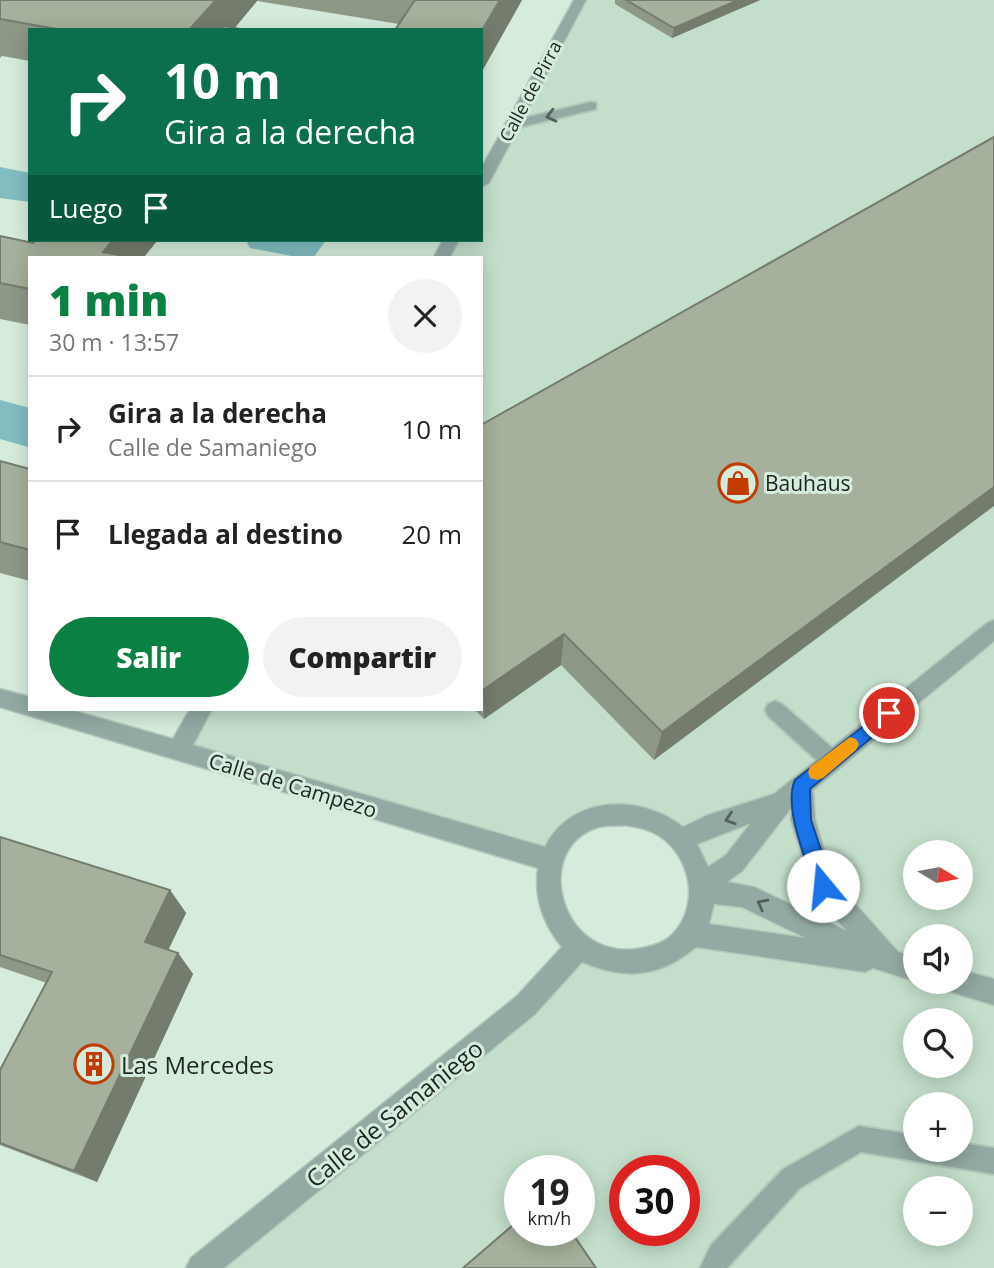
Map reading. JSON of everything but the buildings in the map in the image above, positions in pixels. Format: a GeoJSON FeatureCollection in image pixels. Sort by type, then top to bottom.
{"type":"FeatureCollection","features":[{"type":"Feature","properties":{"kind":"street","name":"Calle de Pirra"},"geometry":{"type":"LineString","coordinates":[[483,179],[580,0]]}},
{"type":"Feature","properties":{"kind":"street"},"geometry":{"type":"LineString","coordinates":[[703,888],[734,863],[781,802],[994,629]]}},
{"type":"Feature","properties":{"kind":"street"},"geometry":{"type":"LineString","coordinates":[[0,698],[28,706]]}},
{"type":"Feature","properties":{"kind":"street","name":"Calle de Campezo"},"geometry":{"type":"LineString","coordinates":[[42,711],[550,860]]}},
{"type":"Feature","properties":{"kind":"street"},"geometry":{"type":"LineString","coordinates":[[178,751],[200,711]]}},
{"type":"Feature","properties":{"kind":"street"},"geometry":{"type":"LineString","coordinates":[[801,786],[803,820],[823,886],[903,966]]}},
{"type":"Feature","properties":{"kind":"street"},"geometry":{"type":"LineString","coordinates":[[681,840],[708,826],[781,802]]}},
{"type":"Feature","properties":{"kind":"street"},"geometry":{"type":"LineString","coordinates":[[626,814],[661,824],[681,840],[695,863],[703,888],[700,913],[690,934],[675,949],[644,962],[614,963],[579,947],[560,928],[548,901],[550,860],[564,839],[580,824],[598,817],[626,814]]}},
{"type":"Feature","properties":{"kind":"street"},"geometry":{"type":"LineString","coordinates":[[703,888],[745,895],[791,919],[903,966]]}},
{"type":"Feature","properties":{"kind":"street"},"geometry":{"type":"LineString","coordinates":[[690,934],[903,966]]}},
{"type":"Feature","properties":{"kind":"street","name":"Calle de Samaniego"},"geometry":{"type":"LineString","coordinates":[[201,1268],[526,1005],[579,947]]}},
{"type":"Feature","properties":{"kind":"street"},"geometry":{"type":"LineString","coordinates":[[973,986],[994,992]]}},
{"type":"Feature","properties":{"kind":"lane"},"geometry":{"type":"LineString","coordinates":[[512,125],[591,106]]}},
{"type":"Feature","properties":{"kind":"lane"},"geometry":{"type":"LineString","coordinates":[[775,710],[831,760]]}},
{"type":"Feature","properties":{"kind":"lane"},"geometry":{"type":"LineString","coordinates":[[713,1268],[720,1254],[791,1179],[859,1139],[903,1146]]}},
{"type":"Feature","properties":{"kind":"lane"},"geometry":{"type":"LineString","coordinates":[[973,1158],[994,1161]]}},
{"type":"Feature","properties":{"kind":"shaded area"},"geometry":{"type":"Polygon","coordinates":[[[580,0],[994,0],[994,1268],[201,1268],[579,947],[614,963],[675,949],[703,891],[661,824],[598,817],[550,860],[178,751],[200,711],[483,711],[483,256],[443,256],[450,242],[483,242],[483,179],[580,0]]]}},
{"type":"Feature","properties":{"kind":"water"},"geometry":{"type":"Polygon","coordinates":[[[0,167],[28,173],[28,202],[0,198],[0,167]]]}},
{"type":"Feature","properties":{"kind":"water"},"geometry":{"type":"Polygon","coordinates":[[[325,242],[315,256],[292,256],[250,248],[247,243],[325,242]]]}},
{"type":"Feature","properties":{"kind":"water"},"geometry":{"type":"Polygon","coordinates":[[[0,400],[28,407],[28,447],[0,439],[0,400]]]}},
{"type":"Feature","properties":{"kind":"slow traffic"},"geometry":{"type":"LineString","coordinates":[[817,772],[850,744]]}},
{"type":"Feature","properties":{"kind":"place","name":"Bauhaus"},"geometry":{"type":"Point","coordinates":[738,483]}},
{"type":"Feature","properties":{"kind":"place","name":"Las Mercedes"},"geometry":{"type":"Point","coordinates":[94,1064]}},
{"type":"Feature","properties":{"kind":"route"},"geometry":{"type":"LineString","coordinates":[[823,886],[803,820],[801,786],[889,713]]}}]}
